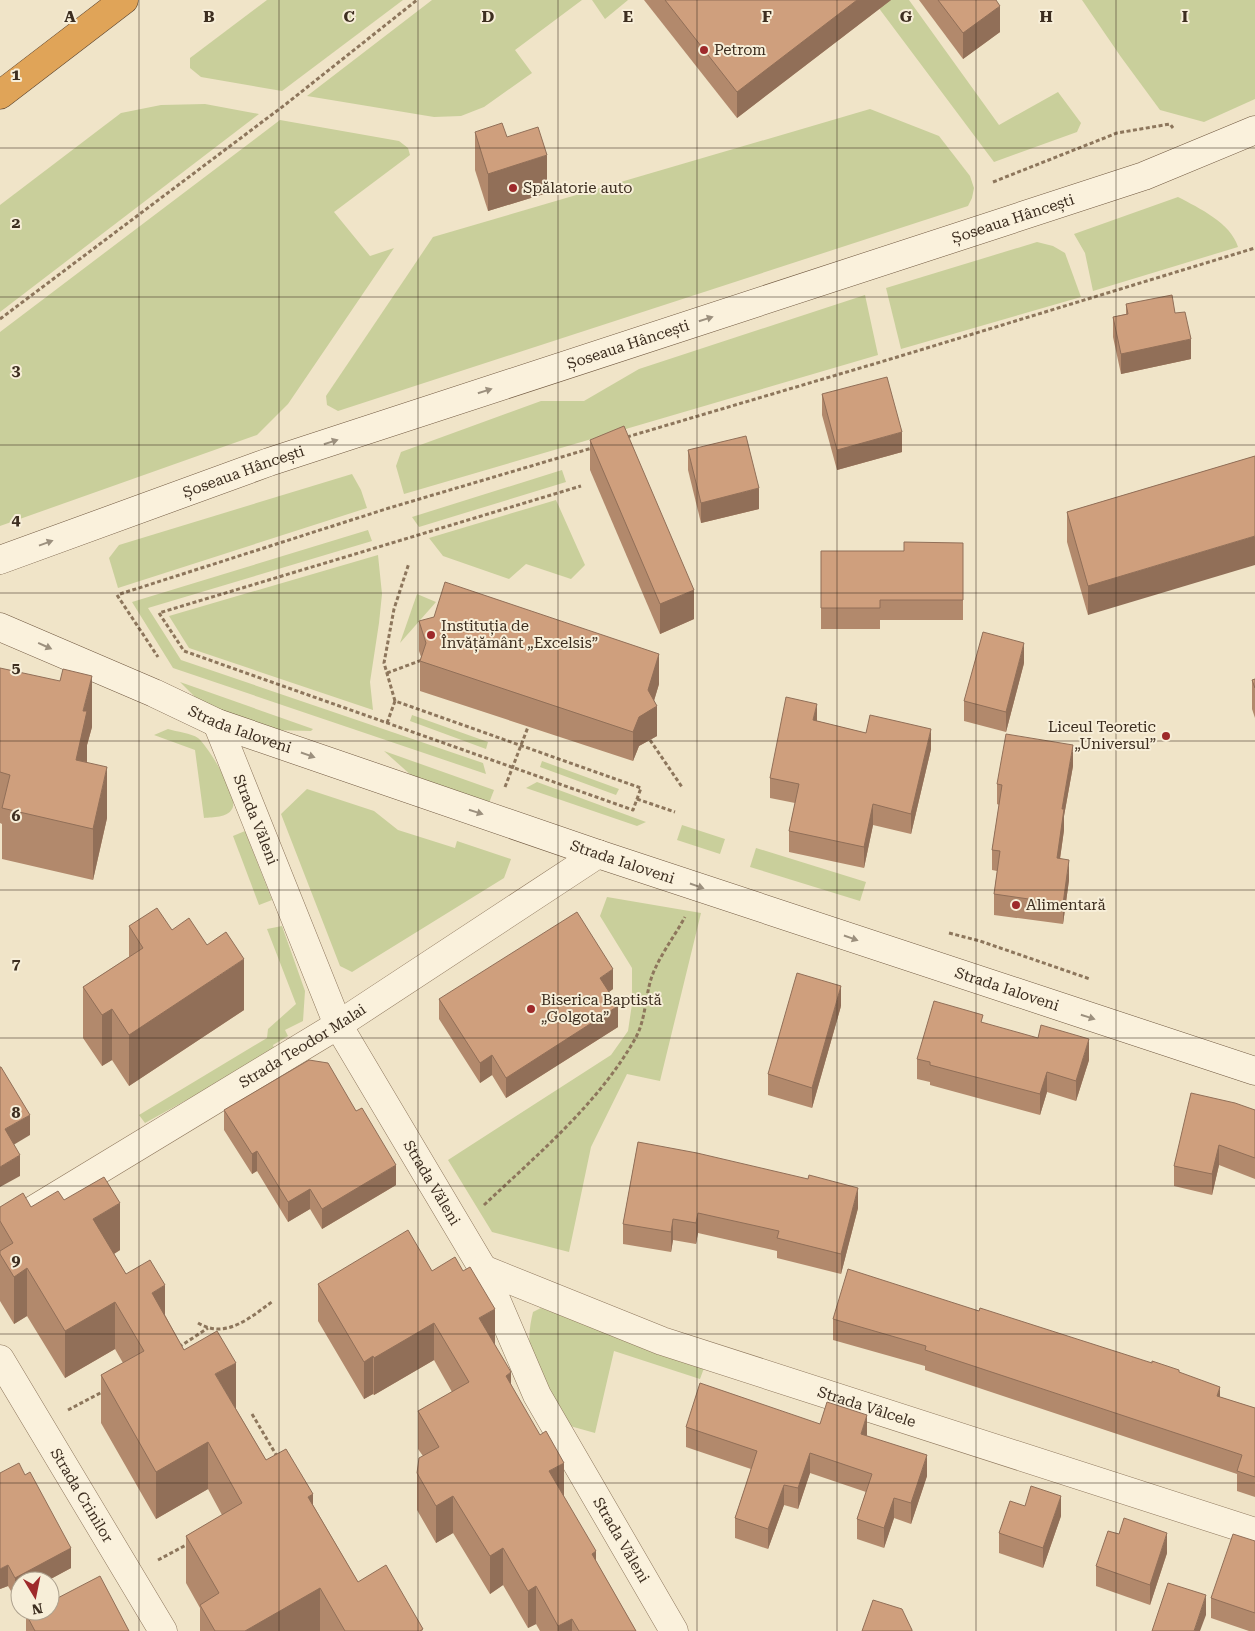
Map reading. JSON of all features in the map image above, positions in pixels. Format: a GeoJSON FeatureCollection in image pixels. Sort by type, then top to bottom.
{"type":"FeatureCollection","features":[{"type":"Feature","properties":{"kind":"highway"},"geometry":{"type":"LineString","coordinates":[[0,95],[124,0]]}},
{"type":"Feature","properties":{"kind":"street","name":"Șoseaua Hâncești"},"geometry":{"type":"LineString","coordinates":[[0,560],[269,462],[1144,176],[1255,130]]}},
{"type":"Feature","properties":{"kind":"street","name":"Strada Ialoveni"},"geometry":{"type":"LineString","coordinates":[[0,627],[216,723],[598,854],[1255,1071]]}},
{"type":"Feature","properties":{"kind":"street","name":"Strada Văleni"},"geometry":{"type":"LineString","coordinates":[[216,723],[338,1025],[483,1269],[537,1395],[598,1497],[674,1631]]}},
{"type":"Feature","properties":{"kind":"street","name":"Strada Teodor Malai"},"geometry":{"type":"LineString","coordinates":[[0,1230],[338,1025],[598,854]]}},
{"type":"Feature","properties":{"kind":"street","name":"Strada Vâlcele"},"geometry":{"type":"LineString","coordinates":[[483,1269],[662,1341],[1255,1532]]}},
{"type":"Feature","properties":{"kind":"street","name":"Strada Crinilor"},"geometry":{"type":"LineString","coordinates":[[0,1359],[163,1631]]}},
{"type":"Feature","properties":{"kind":"path"},"geometry":{"type":"LineString","coordinates":[[0,320],[286,104],[417,0]]}},
{"type":"Feature","properties":{"kind":"path"},"geometry":{"type":"LineString","coordinates":[[992,182],[1117,133],[1170,124],[1175,130]]}},
{"type":"Feature","properties":{"kind":"path"},"geometry":{"type":"LineString","coordinates":[[618,440],[904,356],[1255,248]]}},
{"type":"Feature","properties":{"kind":"path"},"geometry":{"type":"LineString","coordinates":[[163,665],[118,594],[389,508],[599,446]]}},
{"type":"Feature","properties":{"kind":"path"},"geometry":{"type":"LineString","coordinates":[[395,701],[641,788],[633,810],[184,651],[159,613],[581,486]]}},
{"type":"Feature","properties":{"kind":"path"},"geometry":{"type":"LineString","coordinates":[[387,723],[395,701],[384,663],[394,609],[409,563]]}},
{"type":"Feature","properties":{"kind":"path"},"geometry":{"type":"LineString","coordinates":[[387,673],[422,660]]}},
{"type":"Feature","properties":{"kind":"path"},"geometry":{"type":"LineString","coordinates":[[494,818],[528,727]]}},
{"type":"Feature","properties":{"kind":"path"},"geometry":{"type":"LineString","coordinates":[[650,740],[682,787]]}},
{"type":"Feature","properties":{"kind":"path"},"geometry":{"type":"LineString","coordinates":[[496,783],[506,786]]}},
{"type":"Feature","properties":{"kind":"path"},"geometry":{"type":"LineString","coordinates":[[637,799],[675,812]]}},
{"type":"Feature","properties":{"kind":"path"},"geometry":{"type":"LineString","coordinates":[[460,1228],[585,1107],[618,1065],[636,1037],[643,1018],[651,979],[658,960],[702,888]]}},
{"type":"Feature","properties":{"kind":"path"},"geometry":{"type":"LineString","coordinates":[[945,932],[980,941],[1099,982]]}},
{"type":"Feature","properties":{"kind":"path"},"geometry":{"type":"LineString","coordinates":[[198,1323],[208,1328],[221,1330],[235,1326],[273,1301]]}},
{"type":"Feature","properties":{"kind":"path"},"geometry":{"type":"LineString","coordinates":[[177,1348],[208,1328]]}},
{"type":"Feature","properties":{"kind":"path"},"geometry":{"type":"LineString","coordinates":[[40,1426],[105,1390]]}},
{"type":"Feature","properties":{"kind":"path"},"geometry":{"type":"LineString","coordinates":[[252,1414],[279,1461]]}},
{"type":"Feature","properties":{"kind":"path"},"geometry":{"type":"LineString","coordinates":[[130,1576],[188,1543]]}},
{"type":"Feature","properties":{"kind":"green space"},"geometry":{"type":"Polygon","coordinates":[[[267,0],[403,0],[282,91],[201,77],[190,68],[190,58],[267,0]]]}},
{"type":"Feature","properties":{"kind":"green space"},"geometry":{"type":"Polygon","coordinates":[[[432,0],[582,0],[515,50],[532,73],[484,107],[461,116],[434,117],[307,96],[432,0]]]}},
{"type":"Feature","properties":{"kind":"green space"},"geometry":{"type":"Polygon","coordinates":[[[592,0],[628,0],[605,19],[592,0]]]}},
{"type":"Feature","properties":{"kind":"green space"},"geometry":{"type":"Polygon","coordinates":[[[886,0],[909,0],[999,125],[1058,92],[1081,123],[1077,132],[994,162],[878,7],[886,0]]]}},
{"type":"Feature","properties":{"kind":"green space"},"geometry":{"type":"Polygon","coordinates":[[[1082,0],[1255,0],[1255,99],[1204,122],[1160,110],[1082,0]]]}},
{"type":"Feature","properties":{"kind":"green space"},"geometry":{"type":"Polygon","coordinates":[[[205,104],[259,114],[0,312],[0,205],[121,113],[161,105],[205,104]]]}},
{"type":"Feature","properties":{"kind":"green space"},"geometry":{"type":"Polygon","coordinates":[[[870,109],[939,136],[970,176],[974,188],[968,206],[338,411],[327,405],[326,396],[433,237],[870,109]]]}},
{"type":"Feature","properties":{"kind":"green space"},"geometry":{"type":"Polygon","coordinates":[[[280,120],[399,141],[408,148],[410,155],[334,212],[370,256],[394,248],[288,404],[257,435],[0,526],[0,332],[280,120]]]}},
{"type":"Feature","properties":{"kind":"green space"},"geometry":{"type":"Polygon","coordinates":[[[1178,197],[1213,217],[1229,231],[1238,247],[1093,291],[1085,253],[1074,234],[1178,197]]]}},
{"type":"Feature","properties":{"kind":"green space"},"geometry":{"type":"Polygon","coordinates":[[[1037,242],[1053,246],[1065,253],[1081,297],[901,349],[886,288],[1037,242]]]}},
{"type":"Feature","properties":{"kind":"green space"},"geometry":{"type":"Polygon","coordinates":[[[865,295],[878,355],[404,494],[396,466],[401,452],[541,401],[584,401],[639,369],[865,295]]]}},
{"type":"Feature","properties":{"kind":"green space"},"geometry":{"type":"Polygon","coordinates":[[[562,470],[566,482],[419,527],[412,517],[562,470]]]}},
{"type":"Feature","properties":{"kind":"green space"},"geometry":{"type":"Polygon","coordinates":[[[352,474],[361,490],[367,508],[118,588],[109,558],[119,545],[352,474]]]}},
{"type":"Feature","properties":{"kind":"green space"},"geometry":{"type":"Polygon","coordinates":[[[556,500],[585,565],[571,579],[526,564],[509,579],[443,556],[429,538],[556,500]]]}},
{"type":"Feature","properties":{"kind":"green space"},"geometry":{"type":"Polygon","coordinates":[[[368,530],[372,541],[148,608],[181,660],[483,763],[486,774],[173,668],[132,602],[368,530]]]}},
{"type":"Feature","properties":{"kind":"green space"},"geometry":{"type":"Polygon","coordinates":[[[378,555],[382,594],[370,682],[373,710],[189,648],[169,616],[378,555]]]}},
{"type":"Feature","properties":{"kind":"green space"},"geometry":{"type":"Polygon","coordinates":[[[417,594],[436,602],[400,643],[417,594]]]}},
{"type":"Feature","properties":{"kind":"green space"},"geometry":{"type":"Polygon","coordinates":[[[180,682],[313,729],[311,731],[272,730],[201,703],[180,682]]]}},
{"type":"Feature","properties":{"kind":"green space"},"geometry":{"type":"Polygon","coordinates":[[[412,715],[488,742],[486,749],[410,721],[412,715]]]}},
{"type":"Feature","properties":{"kind":"green space"},"geometry":{"type":"Polygon","coordinates":[[[168,729],[195,736],[209,751],[222,772],[231,794],[233,803],[230,812],[220,816],[204,818],[195,750],[154,735],[168,729]]]}},
{"type":"Feature","properties":{"kind":"green space"},"geometry":{"type":"Polygon","coordinates":[[[384,751],[494,790],[489,803],[412,776],[384,751]]]}},
{"type":"Feature","properties":{"kind":"green space"},"geometry":{"type":"Polygon","coordinates":[[[542,761],[619,789],[616,795],[540,767],[542,761]]]}},
{"type":"Feature","properties":{"kind":"green space"},"geometry":{"type":"Polygon","coordinates":[[[537,782],[646,822],[637,826],[526,788],[537,782]]]}},
{"type":"Feature","properties":{"kind":"green space"},"geometry":{"type":"Polygon","coordinates":[[[307,789],[374,811],[398,830],[455,848],[457,841],[511,859],[504,878],[352,972],[340,966],[281,814],[307,789]]]}},
{"type":"Feature","properties":{"kind":"green space"},"geometry":{"type":"Polygon","coordinates":[[[682,825],[725,839],[720,854],[677,840],[682,825]]]}},
{"type":"Feature","properties":{"kind":"green space"},"geometry":{"type":"Polygon","coordinates":[[[245,831],[272,900],[259,905],[233,836],[245,831]]]}},
{"type":"Feature","properties":{"kind":"green space"},"geometry":{"type":"Polygon","coordinates":[[[756,848],[866,882],[860,901],[750,867],[756,848]]]}},
{"type":"Feature","properties":{"kind":"green space"},"geometry":{"type":"Polygon","coordinates":[[[607,897],[701,913],[660,1081],[627,1074],[591,1147],[569,1252],[492,1232],[448,1160],[611,1055],[628,1031],[632,1004],[632,968],[600,916],[607,897]]]}},
{"type":"Feature","properties":{"kind":"green space"},"geometry":{"type":"Polygon","coordinates":[[[282,926],[305,991],[303,1021],[285,1030],[288,1036],[273,1045],[275,1051],[145,1123],[139,1115],[267,1038],[268,1029],[296,1004],[267,929],[282,926]]]}},
{"type":"Feature","properties":{"kind":"green space"},"geometry":{"type":"Polygon","coordinates":[[[541,1308],[704,1368],[700,1379],[614,1351],[595,1433],[570,1426],[531,1359],[529,1341],[533,1312],[541,1308]]]}},
{"type":"Feature","properties":{"kind":"building"},"geometry":{"type":"Polygon","coordinates":[[[665,0],[857,0],[737,92],[665,0]]]}},
{"type":"Feature","properties":{"kind":"building"},"geometry":{"type":"Polygon","coordinates":[[[938,0],[996,0],[1000,6],[963,33],[938,0]]]}},
{"type":"Feature","properties":{"kind":"building"},"geometry":{"type":"Polygon","coordinates":[[[502,123],[507,137],[538,127],[547,155],[488,174],[475,132],[502,123]]]}},
{"type":"Feature","properties":{"kind":"building"},"geometry":{"type":"Polygon","coordinates":[[[1172,295],[1175,313],[1185,312],[1191,339],[1121,354],[1113,317],[1128,314],[1126,304],[1172,295]]]}},
{"type":"Feature","properties":{"kind":"building"},"geometry":{"type":"Polygon","coordinates":[[[887,377],[902,432],[837,450],[822,394],[887,377]]]}},
{"type":"Feature","properties":{"kind":"building"},"geometry":{"type":"Polygon","coordinates":[[[624,426],[694,590],[660,604],[590,440],[624,426]]]}},
{"type":"Feature","properties":{"kind":"building"},"geometry":{"type":"Polygon","coordinates":[[[746,436],[759,488],[701,503],[688,450],[746,436]]]}},
{"type":"Feature","properties":{"kind":"building"},"geometry":{"type":"Polygon","coordinates":[[[1255,456],[1255,536],[1088,586],[1067,512],[1255,456]]]}},
{"type":"Feature","properties":{"kind":"building"},"geometry":{"type":"Polygon","coordinates":[[[904,542],[963,543],[963,600],[880,600],[880,608],[821,608],[821,551],[904,551],[904,542]]]}},
{"type":"Feature","properties":{"kind":"building"},"geometry":{"type":"Polygon","coordinates":[[[445,582],[659,654],[648,690],[657,706],[639,717],[633,732],[420,661],[426,643],[419,621],[434,617],[445,582]]]}},
{"type":"Feature","properties":{"kind":"building"},"geometry":{"type":"Polygon","coordinates":[[[983,632],[1024,643],[1006,712],[964,701],[983,632]]]}},
{"type":"Feature","properties":{"kind":"building"},"geometry":{"type":"Polygon","coordinates":[[[0,668],[60,681],[63,669],[92,676],[83,711],[87,711],[76,760],[107,767],[93,829],[2,808],[10,775],[0,772],[0,668]]]}},
{"type":"Feature","properties":{"kind":"building"},"geometry":{"type":"Polygon","coordinates":[[[786,697],[817,704],[813,720],[866,733],[870,715],[931,729],[911,814],[873,804],[864,847],[789,831],[799,784],[770,778],[786,697]]]}},
{"type":"Feature","properties":{"kind":"building"},"geometry":{"type":"Polygon","coordinates":[[[1006,734],[1073,745],[1062,809],[1064,809],[1057,858],[1069,860],[1063,904],[994,894],[1000,851],[992,850],[1002,785],[997,784],[1006,734]]]}},
{"type":"Feature","properties":{"kind":"building"},"geometry":{"type":"Polygon","coordinates":[[[157,908],[172,930],[189,918],[207,945],[226,932],[244,959],[129,1035],[112,1009],[102,1015],[83,987],[143,948],[129,926],[157,908]]]}},
{"type":"Feature","properties":{"kind":"building","name":"Biserica Baptistă „Golgota”"},"geometry":{"type":"Polygon","coordinates":[[[577,912],[613,969],[600,978],[618,1006],[506,1078],[492,1055],[480,1063],[439,999],[577,912]]]}},
{"type":"Feature","properties":{"kind":"building"},"geometry":{"type":"Polygon","coordinates":[[[797,973],[841,986],[812,1088],[768,1074],[797,973]]]}},
{"type":"Feature","properties":{"kind":"building"},"geometry":{"type":"Polygon","coordinates":[[[934,1001],[983,1015],[981,1022],[1038,1038],[1041,1025],[1089,1039],[1076,1081],[1047,1072],[1040,1094],[930,1065],[930,1062],[917,1059],[934,1001]]]}},
{"type":"Feature","properties":{"kind":"building"},"geometry":{"type":"Polygon","coordinates":[[[309,1060],[328,1063],[356,1111],[362,1108],[396,1165],[322,1209],[310,1189],[288,1202],[257,1151],[252,1154],[224,1110],[309,1060]]]}},
{"type":"Feature","properties":{"kind":"building"},"geometry":{"type":"Polygon","coordinates":[[[0,1067],[30,1115],[5,1129],[20,1155],[0,1167],[0,1067]]]}},
{"type":"Feature","properties":{"kind":"building"},"geometry":{"type":"Polygon","coordinates":[[[1191,1093],[1235,1103],[1255,1110],[1255,1158],[1219,1145],[1212,1174],[1174,1166],[1191,1093]]]}},
{"type":"Feature","properties":{"kind":"building"},"geometry":{"type":"Polygon","coordinates":[[[638,1142],[697,1153],[808,1179],[809,1175],[858,1188],[841,1254],[777,1238],[779,1231],[698,1213],[696,1223],[673,1219],[671,1232],[623,1224],[638,1142]]]}},
{"type":"Feature","properties":{"kind":"building"},"geometry":{"type":"Polygon","coordinates":[[[104,1177],[120,1203],[93,1219],[126,1274],[150,1260],[165,1285],[152,1293],[184,1350],[217,1331],[236,1363],[215,1374],[266,1460],[286,1449],[313,1494],[308,1497],[358,1582],[386,1565],[423,1629],[420,1631],[345,1631],[320,1588],[245,1631],[215,1631],[200,1605],[219,1593],[186,1536],[242,1503],[208,1442],[156,1472],[101,1375],[144,1351],[115,1302],[65,1331],[27,1268],[14,1277],[0,1254],[0,1251],[13,1243],[0,1221],[0,1207],[23,1193],[31,1207],[58,1191],[64,1200],[104,1177]]]}},
{"type":"Feature","properties":{"kind":"building"},"geometry":{"type":"Polygon","coordinates":[[[408,1230],[432,1271],[455,1257],[463,1271],[470,1267],[495,1309],[479,1318],[511,1372],[506,1376],[540,1435],[546,1431],[564,1463],[549,1471],[596,1551],[592,1554],[636,1631],[579,1631],[572,1619],[558,1626],[536,1586],[528,1591],[503,1548],[490,1556],[453,1496],[436,1506],[417,1473],[419,1458],[439,1447],[418,1411],[469,1382],[434,1323],[364,1362],[318,1284],[408,1230]]]}},
{"type":"Feature","properties":{"kind":"building"},"geometry":{"type":"Polygon","coordinates":[[[848,1269],[979,1311],[980,1308],[1152,1363],[1152,1361],[1220,1387],[1217,1396],[1255,1408],[1255,1477],[1237,1471],[1242,1455],[925,1350],[926,1346],[833,1319],[848,1269]]]}},
{"type":"Feature","properties":{"kind":"building"},"geometry":{"type":"Polygon","coordinates":[[[700,1383],[820,1424],[827,1402],[867,1415],[861,1434],[927,1455],[911,1503],[894,1498],[884,1528],[857,1519],[872,1474],[810,1453],[798,1488],[784,1485],[768,1529],[735,1518],[757,1451],[686,1427],[700,1383]]]}},
{"type":"Feature","properties":{"kind":"building"},"geometry":{"type":"Polygon","coordinates":[[[19,1463],[25,1475],[30,1472],[71,1548],[28,1571],[11,1571],[8,1565],[0,1569],[0,1473],[19,1463]]]}},
{"type":"Feature","properties":{"kind":"building"},"geometry":{"type":"Polygon","coordinates":[[[1031,1486],[1061,1496],[1043,1548],[999,1533],[1010,1501],[1025,1506],[1031,1486]]]}},
{"type":"Feature","properties":{"kind":"building"},"geometry":{"type":"Polygon","coordinates":[[[1124,1518],[1167,1533],[1150,1585],[1096,1566],[1108,1531],[1119,1534],[1124,1518]]]}},
{"type":"Feature","properties":{"kind":"building"},"geometry":{"type":"Polygon","coordinates":[[[1233,1534],[1255,1541],[1255,1613],[1211,1598],[1233,1534]]]}},
{"type":"Feature","properties":{"kind":"building"},"geometry":{"type":"Polygon","coordinates":[[[100,1576],[129,1631],[35,1631],[30,1621],[60,1621],[60,1597],[100,1576]]]}},
{"type":"Feature","properties":{"kind":"building"},"geometry":{"type":"Polygon","coordinates":[[[1168,1583],[1206,1595],[1194,1631],[1152,1631],[1168,1583]]]}},
{"type":"Feature","properties":{"kind":"building"},"geometry":{"type":"Polygon","coordinates":[[[873,1600],[902,1609],[912,1631],[862,1631],[873,1600]]]}},
{"type":"Feature","properties":{"kind":"place","name":"Petrom"},"geometry":{"type":"Point","coordinates":[704,50]}},
{"type":"Feature","properties":{"kind":"place","name":"Spălatorie auto"},"geometry":{"type":"Point","coordinates":[513,188]}},
{"type":"Feature","properties":{"kind":"place","name":"Instituția de Învățământ „Excelsis”"},"geometry":{"type":"Point","coordinates":[431,635]}},
{"type":"Feature","properties":{"kind":"place","name":"Liceul Teoretic „Universul”"},"geometry":{"type":"Point","coordinates":[1166,736]}},
{"type":"Feature","properties":{"kind":"place","name":"Alimentară"},"geometry":{"type":"Point","coordinates":[1016,905]}},
{"type":"Feature","properties":{"kind":"place","name":"Biserica Baptistă „Golgota”"},"geometry":{"type":"Point","coordinates":[531,1009]}}]}
